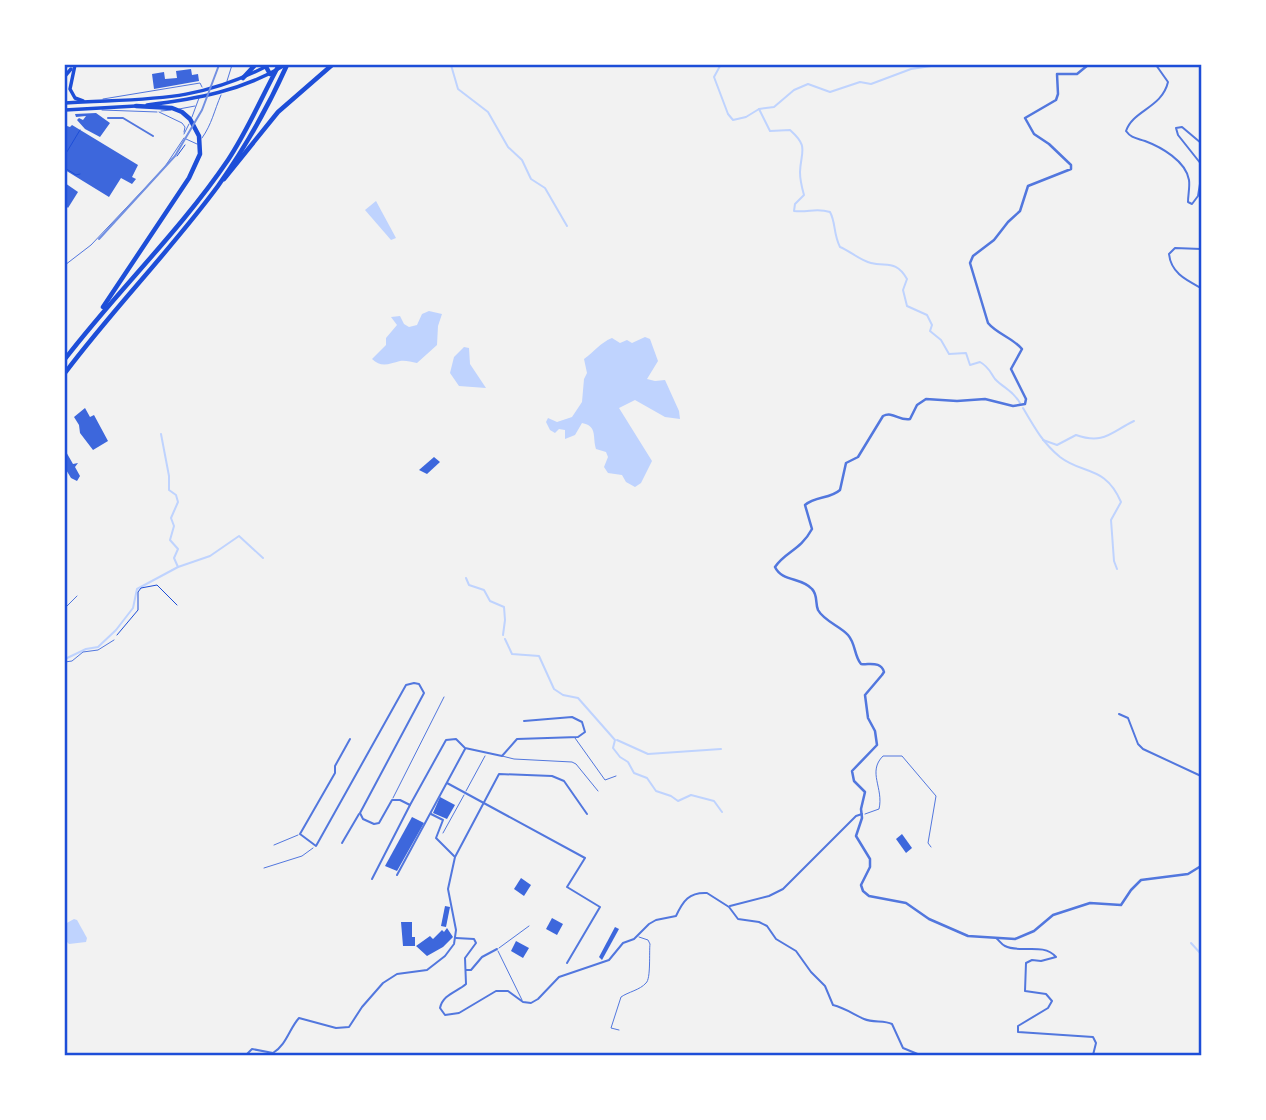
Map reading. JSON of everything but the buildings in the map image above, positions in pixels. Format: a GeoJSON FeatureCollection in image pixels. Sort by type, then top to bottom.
{"type":"FeatureCollection","features":[{"type":"Feature","properties":{"kind":"highway"},"geometry":{"type":"LineString","coordinates":[[243,78],[255,65]]}},
{"type":"Feature","properties":{"kind":"highway"},"geometry":{"type":"LineString","coordinates":[[267,65],[271,76]]}},
{"type":"Feature","properties":{"kind":"highway"},"geometry":{"type":"LineString","coordinates":[[65,359],[196,202],[228,159],[248,127],[277,65]]}},
{"type":"Feature","properties":{"kind":"highway"},"geometry":{"type":"LineString","coordinates":[[219,185],[251,135],[286,65]]}},
{"type":"Feature","properties":{"kind":"highway"},"geometry":{"type":"LineString","coordinates":[[65,373],[233,171],[278,112],[335,65]]}},
{"type":"Feature","properties":{"kind":"highway"},"geometry":{"type":"LineString","coordinates":[[93,323],[197,163],[200,154],[200,135],[195,126],[179,111],[136,106]]}},
{"type":"Feature","properties":{"kind":"main road"},"geometry":{"type":"LineString","coordinates":[[65,76],[75,65]]}},
{"type":"Feature","properties":{"kind":"main road"},"geometry":{"type":"LineString","coordinates":[[75,65],[70,89],[75,97],[85,102]]}},
{"type":"Feature","properties":{"kind":"main road"},"geometry":{"type":"LineString","coordinates":[[65,103],[187,98],[231,83],[267,65]]}},
{"type":"Feature","properties":{"kind":"main road"},"geometry":{"type":"LineString","coordinates":[[65,110],[136,106],[231,90],[271,76],[286,65]]}},
{"type":"Feature","properties":{"kind":"street"},"geometry":{"type":"LineString","coordinates":[[1088,65],[1077,74],[1059,73],[1056,100],[1025,118],[1034,134],[1049,144],[1071,165],[1071,169],[1028,186],[1020,211],[994,240],[973,256],[970,264],[988,323],[1022,349],[1011,369],[1026,399],[1025,404],[1013,407],[985,399],[926,399],[917,405],[910,419],[905,420],[891,414],[883,416],[861,453],[846,463],[840,490],[805,505],[812,529],[799,548],[775,567],[780,574],[802,582],[814,590],[820,612],[849,636],[855,645],[858,662],[883,667],[884,672],[865,695],[868,718],[875,732],[877,745],[852,771],[854,780],[865,792],[856,836],[870,859],[870,867],[862,881],[863,891],[876,898],[906,903],[929,919],[963,935],[1015,939],[1053,915],[1090,903],[1121,905],[1140,880],[1188,874],[1201,866]]}},
{"type":"Feature","properties":{"kind":"street"},"geometry":{"type":"LineString","coordinates":[[1156,65],[1168,82],[1167,89],[1152,107],[1132,120],[1126,131],[1134,138],[1167,153],[1184,167],[1189,179],[1188,202],[1192,204],[1198,196],[1201,178]]}},
{"type":"Feature","properties":{"kind":"street"},"geometry":{"type":"LineString","coordinates":[[108,118],[123,118],[153,136]]}},
{"type":"Feature","properties":{"kind":"street"},"geometry":{"type":"LineString","coordinates":[[1201,143],[1182,127],[1176,128],[1178,135],[1201,164]]}},
{"type":"Feature","properties":{"kind":"street"},"geometry":{"type":"LineString","coordinates":[[1201,249],[1175,248],[1169,254],[1172,265],[1181,277],[1201,288]]}},
{"type":"Feature","properties":{"kind":"street"},"geometry":{"type":"LineString","coordinates":[[342,843],[424,694],[416,683],[406,685],[316,845],[300,834],[335,773],[335,766],[349,739]]}},
{"type":"Feature","properties":{"kind":"street"},"geometry":{"type":"LineString","coordinates":[[1119,714],[1128,718],[1138,744],[1143,749],[1201,776]]}},
{"type":"Feature","properties":{"kind":"street"},"geometry":{"type":"LineString","coordinates":[[372,878],[446,740],[456,739],[465,748],[502,756],[517,739],[575,737],[582,736],[585,732],[583,722],[577,718],[524,721]]}},
{"type":"Feature","properties":{"kind":"street"},"geometry":{"type":"LineString","coordinates":[[397,874],[465,748]]}},
{"type":"Feature","properties":{"kind":"street"},"geometry":{"type":"LineString","coordinates":[[246,1055],[252,1049],[273,1054],[285,1042],[299,1018],[336,1028],[349,1027],[383,983],[397,974],[427,970],[450,950],[456,937],[448,889],[455,857],[499,774],[552,776],[564,781],[587,814]]}},
{"type":"Feature","properties":{"kind":"street"},"geometry":{"type":"LineString","coordinates":[[447,783],[585,858],[567,887],[600,906],[567,963]]}},
{"type":"Feature","properties":{"kind":"street"},"geometry":{"type":"LineString","coordinates":[[360,813],[363,818],[377,824],[392,800],[400,800],[410,805]]}},
{"type":"Feature","properties":{"kind":"street"},"geometry":{"type":"LineString","coordinates":[[430,814],[443,820],[436,838],[455,857]]}},
{"type":"Feature","properties":{"kind":"street"},"geometry":{"type":"LineString","coordinates":[[729,906],[769,896],[783,889],[856,816],[862,814]]}},
{"type":"Feature","properties":{"kind":"street"},"geometry":{"type":"LineString","coordinates":[[456,937],[474,939],[476,943],[466,956],[466,984],[441,1003],[440,1008],[445,1015],[459,1013],[502,990],[508,991],[523,1002],[531,1003],[559,978],[609,960],[623,943],[637,937],[649,924],[676,916],[683,900],[707,892],[729,906],[738,919],[759,922],[766,926],[776,939],[796,951],[825,986],[833,1005],[843,1007],[864,1019],[892,1024],[903,1048],[920,1055]]}},
{"type":"Feature","properties":{"kind":"street"},"geometry":{"type":"LineString","coordinates":[[995,937],[1006,947],[1040,949],[1056,957],[1026,963],[1025,991],[1046,994],[1052,1001],[1048,1008],[1018,1026],[1018,1032],[1093,1037],[1096,1043],[1093,1055]]}},
{"type":"Feature","properties":{"kind":"street"},"geometry":{"type":"LineString","coordinates":[[465,970],[471,970],[482,957],[497,949]]}},
{"type":"Feature","properties":{"kind":"street"},"geometry":{"type":"LineString","coordinates":[[65,958],[66,973]]}},
{"type":"Feature","properties":{"kind":"lane"},"geometry":{"type":"LineString","coordinates":[[184,138],[198,144],[212,124],[213,113],[232,65]]}},
{"type":"Feature","properties":{"kind":"lane"},"geometry":{"type":"LineString","coordinates":[[91,101],[200,83],[203,86],[184,134]]}},
{"type":"Feature","properties":{"kind":"lane"},"geometry":{"type":"LineString","coordinates":[[97,108],[119,112],[159,112],[179,111],[196,106]]}},
{"type":"Feature","properties":{"kind":"lane"},"geometry":{"type":"LineString","coordinates":[[65,265],[91,245],[164,168],[184,138],[183,123],[159,112]]}},
{"type":"Feature","properties":{"kind":"lane"},"geometry":{"type":"LineString","coordinates":[[65,608],[78,596]]}},
{"type":"Feature","properties":{"kind":"lane"},"geometry":{"type":"LineString","coordinates":[[65,662],[72,661],[83,652],[98,650],[114,640]]}},
{"type":"Feature","properties":{"kind":"lane"},"geometry":{"type":"LineString","coordinates":[[392,800],[444,697]]}},
{"type":"Feature","properties":{"kind":"lane"},"geometry":{"type":"LineString","coordinates":[[575,737],[604,780],[616,776]]}},
{"type":"Feature","properties":{"kind":"lane"},"geometry":{"type":"LineString","coordinates":[[443,833],[485,756]]}},
{"type":"Feature","properties":{"kind":"lane"},"geometry":{"type":"LineString","coordinates":[[502,756],[572,762],[597,791]]}},
{"type":"Feature","properties":{"kind":"lane"},"geometry":{"type":"LineString","coordinates":[[862,814],[878,809],[881,799],[874,769],[877,762],[883,756],[902,756],[936,796],[929,831],[928,843],[931,847]]}},
{"type":"Feature","properties":{"kind":"lane"},"geometry":{"type":"LineString","coordinates":[[274,845],[300,834]]}},
{"type":"Feature","properties":{"kind":"lane"},"geometry":{"type":"LineString","coordinates":[[264,868],[302,856],[316,845]]}},
{"type":"Feature","properties":{"kind":"lane"},"geometry":{"type":"LineString","coordinates":[[523,1002],[497,949],[529,926]]}},
{"type":"Feature","properties":{"kind":"lane"},"geometry":{"type":"LineString","coordinates":[[619,1030],[611,1028],[621,997],[645,985],[649,977],[650,944],[637,937]]}},
{"type":"Feature","properties":{"kind":"path"},"geometry":{"type":"LineString","coordinates":[[65,155],[80,130]]}},
{"type":"Feature","properties":{"kind":"path"},"geometry":{"type":"LineString","coordinates":[[65,167],[76,175],[80,174]]}},
{"type":"Feature","properties":{"kind":"path"},"geometry":{"type":"LineString","coordinates":[[114,640],[138,610],[138,592],[141,588],[157,584],[177,605]]}},
{"type":"Feature","properties":{"kind":"water"},"geometry":{"type":"Polygon","coordinates":[[[376,201],[396,238],[391,240],[365,210],[376,201]]]}},
{"type":"Feature","properties":{"kind":"water"},"geometry":{"type":"Polygon","coordinates":[[[429,311],[442,314],[437,345],[417,363],[402,361],[382,364],[372,359],[386,345],[386,338],[397,325],[391,317],[400,316],[409,327],[417,325],[422,314],[429,311]]]}},
{"type":"Feature","properties":{"kind":"water"},"geometry":{"type":"Polygon","coordinates":[[[645,337],[650,339],[658,361],[647,379],[665,380],[680,419],[665,417],[635,400],[619,408],[652,461],[641,483],[635,487],[626,482],[622,475],[608,473],[604,467],[608,457],[606,452],[596,449],[594,433],[587,424],[582,423],[575,435],[565,439],[565,430],[559,429],[555,433],[546,422],[548,418],[557,422],[572,417],[582,402],[587,373],[584,359],[612,338],[620,343],[627,340],[632,343],[645,337]]]}},
{"type":"Feature","properties":{"kind":"water"},"geometry":{"type":"Polygon","coordinates":[[[464,347],[469,348],[470,364],[486,388],[459,386],[450,373],[454,357],[464,347]]]}},
{"type":"Feature","properties":{"kind":"water"},"geometry":{"type":"Polygon","coordinates":[[[74,919],[87,938],[86,942],[69,944],[66,941],[65,924],[74,919]]]}},
{"type":"Feature","properties":{"kind":"waterway"},"geometry":{"type":"LineString","coordinates":[[451,65],[458,89],[488,112],[508,147],[522,160],[531,179],[545,188],[567,226]]}},
{"type":"Feature","properties":{"kind":"waterway"},"geometry":{"type":"LineString","coordinates":[[718,65],[720,66],[714,77],[728,114],[733,120],[746,117],[759,109],[774,107],[794,90],[808,84],[830,92],[860,82],[871,84],[911,69],[938,65]]}},
{"type":"Feature","properties":{"kind":"waterway"},"geometry":{"type":"LineString","coordinates":[[759,109],[770,131],[790,130],[802,145],[800,175],[804,195],[795,204],[794,211],[830,212],[840,247],[867,262],[891,265],[899,269],[907,279],[903,290],[907,306],[927,315],[932,325],[930,331],[941,340],[949,354],[966,353],[970,365],[980,362],[983,364],[1020,403]]}},
{"type":"Feature","properties":{"kind":"waterway"},"geometry":{"type":"LineString","coordinates":[[1023,408],[1054,452],[1069,463],[1101,476],[1115,490],[1121,502],[1111,520],[1117,569]]}},
{"type":"Feature","properties":{"kind":"waterway"},"geometry":{"type":"LineString","coordinates":[[1043,440],[1057,445],[1076,435],[1101,438],[1134,421]]}},
{"type":"Feature","properties":{"kind":"waterway"},"geometry":{"type":"LineString","coordinates":[[161,434],[169,490],[176,495],[178,502],[171,518],[174,526],[170,540],[178,549],[174,558],[178,567]]}},
{"type":"Feature","properties":{"kind":"waterway"},"geometry":{"type":"LineString","coordinates":[[65,659],[86,649],[98,647],[133,608],[137,589],[178,567],[210,556],[239,536],[263,558]]}},
{"type":"Feature","properties":{"kind":"waterway"},"geometry":{"type":"LineString","coordinates":[[466,578],[469,585],[484,590],[490,601],[504,607],[503,635]]}},
{"type":"Feature","properties":{"kind":"waterway"},"geometry":{"type":"LineString","coordinates":[[505,639],[512,654],[539,656],[554,689],[563,695],[578,698],[615,740],[613,748],[620,757],[628,762],[634,773],[647,778],[656,791],[678,801],[691,795],[714,801],[722,812]]}},
{"type":"Feature","properties":{"kind":"waterway"},"geometry":{"type":"LineString","coordinates":[[617,740],[648,754],[721,749]]}},
{"type":"Feature","properties":{"kind":"waterway"},"geometry":{"type":"LineString","coordinates":[[1191,943],[1201,954]]}},
{"type":"Feature","properties":{"kind":"railway"},"geometry":{"type":"LineString","coordinates":[[99,239],[175,156],[202,110],[219,65]]}}]}
